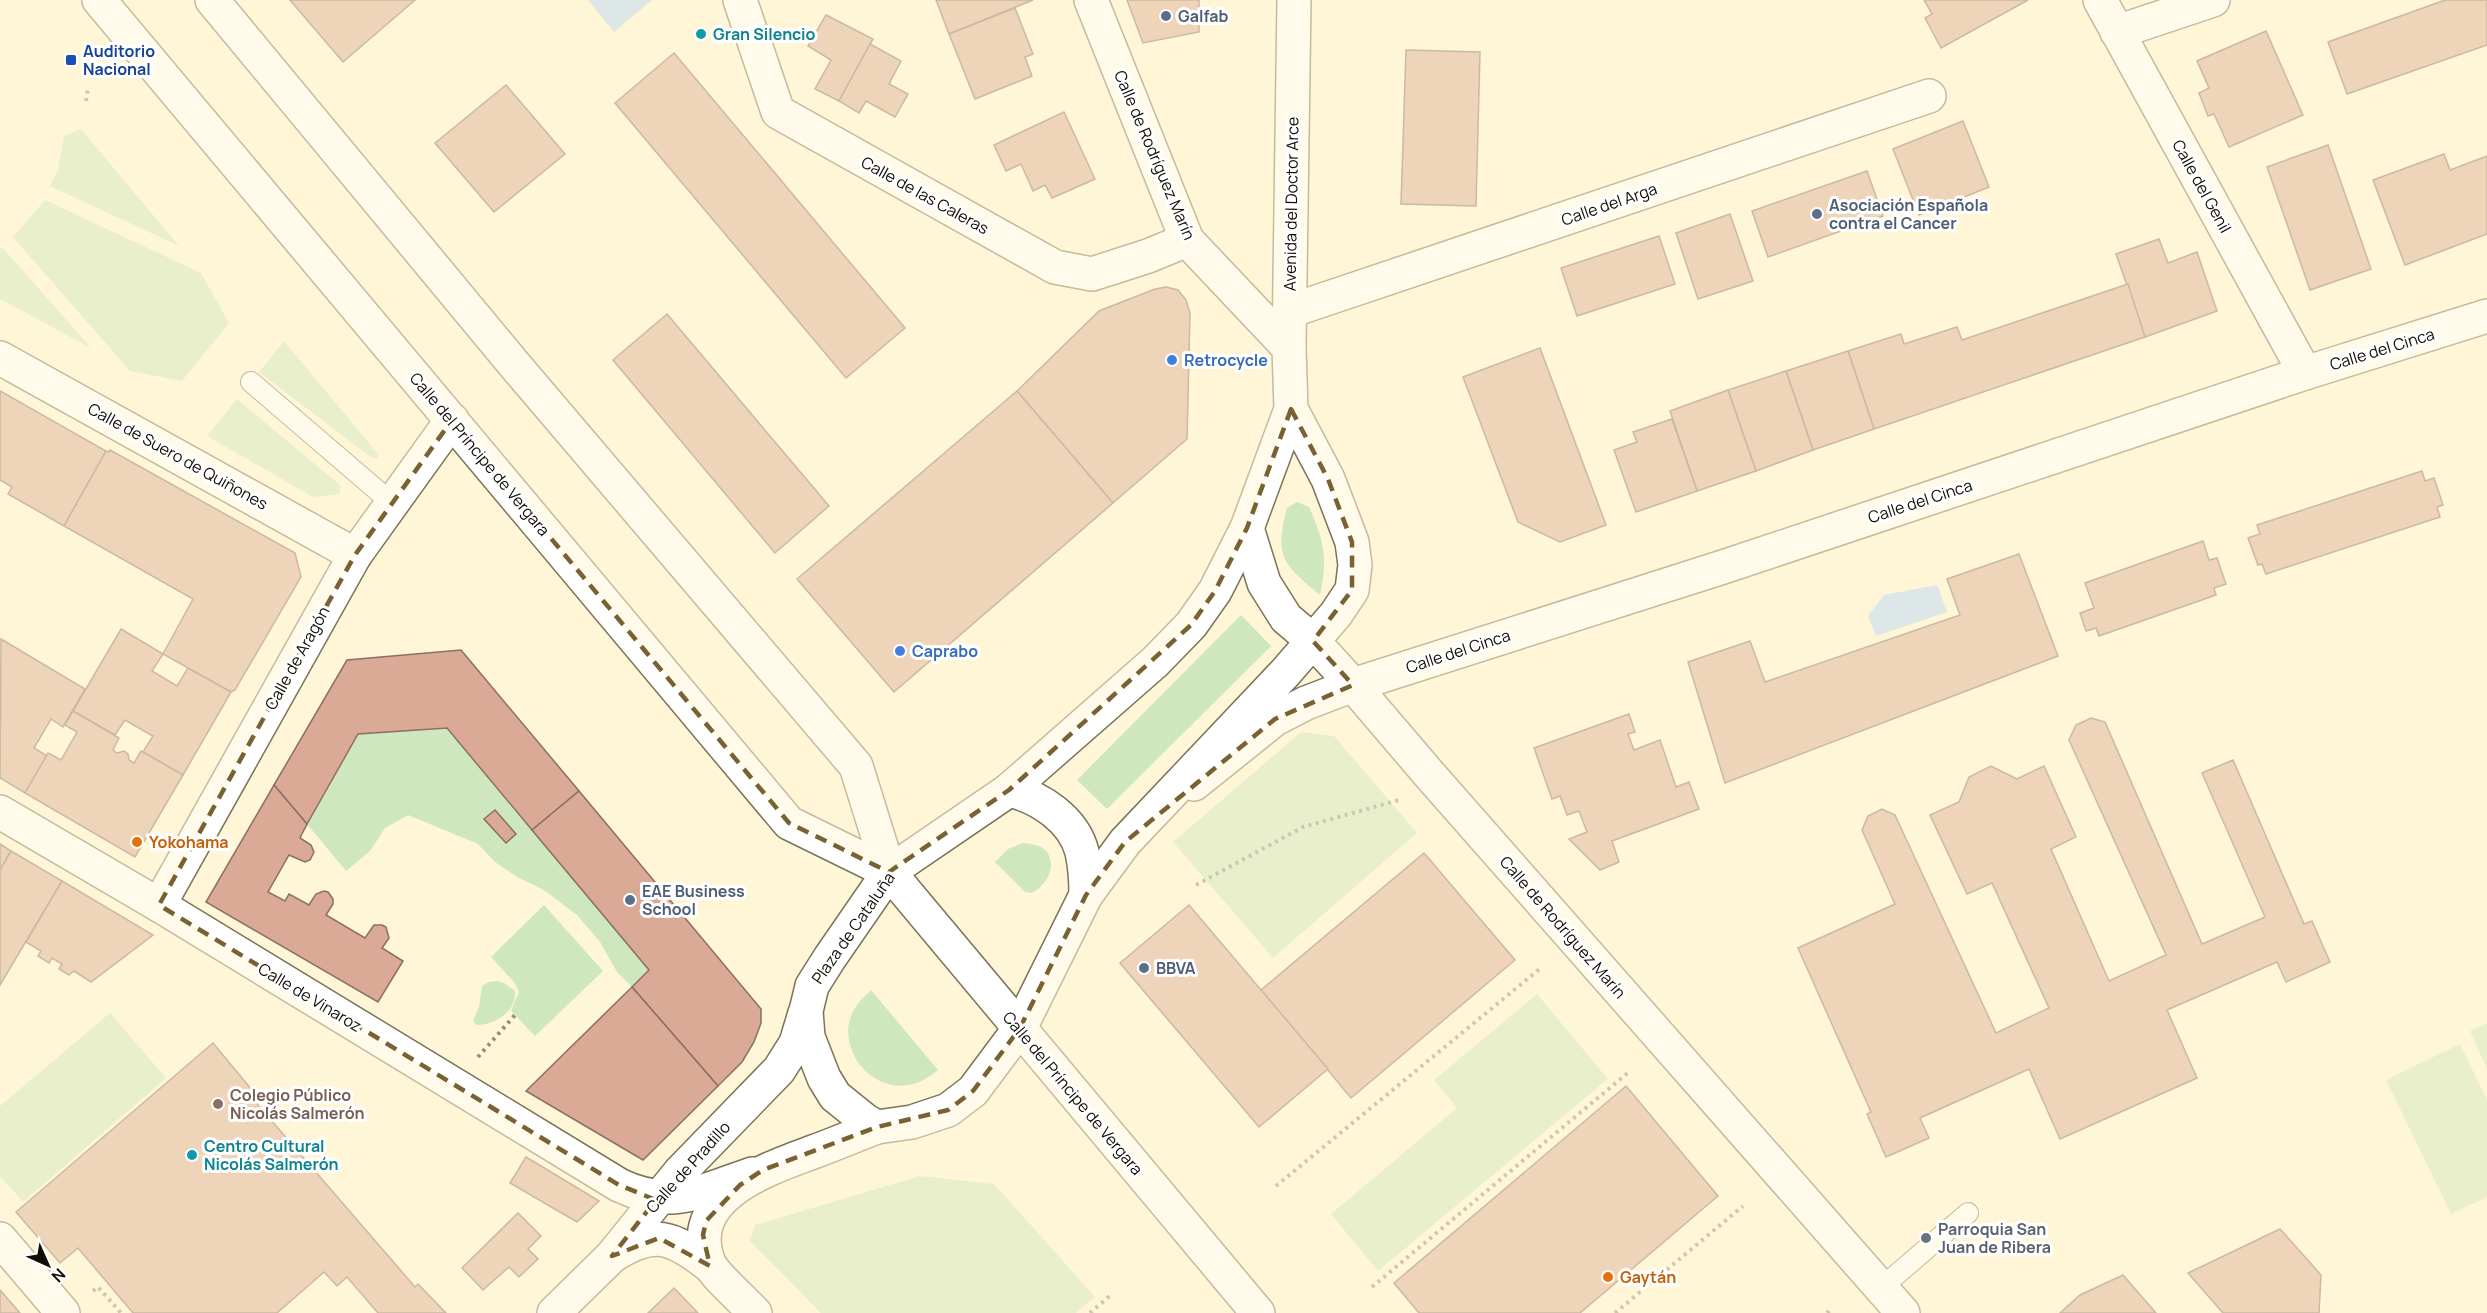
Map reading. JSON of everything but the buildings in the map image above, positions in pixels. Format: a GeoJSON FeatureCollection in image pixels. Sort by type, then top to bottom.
{"type":"FeatureCollection","features":[{"type":"Feature","properties":{"kind":"street","name":"Calle del Príncipe de Vergara"},"geometry":{"type":"LineString","coordinates":[[99,0],[789,823],[889,872]]}},
{"type":"Feature","properties":{"kind":"street","name":"Calle del Príncipe de Vergara"},"geometry":{"type":"LineString","coordinates":[[212,0],[513,363],[856,766],[889,872],[1258,1313]]}},
{"type":"Feature","properties":{"kind":"street","name":"Calle de las Caleras"},"geometry":{"type":"LineString","coordinates":[[740,0],[778,112],[1055,267],[1092,274],[1148,256],[1187,240]]}},
{"type":"Feature","properties":{"kind":"street","name":"Calle de Rodríguez Marín"},"geometry":{"type":"LineString","coordinates":[[1091,0],[1187,240],[1289,348]]}},
{"type":"Feature","properties":{"kind":"street","name":"Avenida del Doctor Arce"},"geometry":{"type":"LineString","coordinates":[[1246,528],[1291,409],[1289,348],[1294,0]]}},
{"type":"Feature","properties":{"kind":"street","name":"Calle del Genil"},"geometry":{"type":"LineString","coordinates":[[2100,0],[2305,373]]}},
{"type":"Feature","properties":{"kind":"street"},"geometry":{"type":"LineString","coordinates":[[2117,32],[2213,0]]}},
{"type":"Feature","properties":{"kind":"street","name":"Calle del Arga"},"geometry":{"type":"LineString","coordinates":[[1290,311],[1929,96]]}},
{"type":"Feature","properties":{"kind":"street","name":"Calle del Cinca"},"geometry":{"type":"LineString","coordinates":[[1353,685],[1723,567],[2305,373],[2487,316]]}},
{"type":"Feature","properties":{"kind":"street","name":"Calle de Suero de Quiñones"},"geometry":{"type":"LineString","coordinates":[[0,358],[355,555]]}},
{"type":"Feature","properties":{"kind":"street","name":"Avenida del Doctor Arce"},"geometry":{"type":"LineString","coordinates":[[1291,409],[1328,479],[1352,542],[1355,566],[1352,590],[1336,614],[1313,641]]}},
{"type":"Feature","properties":{"kind":"street","name":"Calle de Aragón"},"geometry":{"type":"LineString","coordinates":[[159,905],[355,555],[452,420]]}},
{"type":"Feature","properties":{"kind":"street","name":"Plaza de Cataluña"},"geometry":{"type":"LineString","coordinates":[[877,1127],[835,1096],[824,1078],[808,1037],[806,1011],[812,986],[889,872],[1010,790],[1155,662],[1191,625],[1215,591],[1246,528]]}},
{"type":"Feature","properties":{"kind":"street","name":"Calle de Rodríguez Marín"},"geometry":{"type":"LineString","coordinates":[[1246,528],[1264,583],[1286,618],[1313,641],[1353,685],[1903,1313]]}},
{"type":"Feature","properties":{"kind":"street"},"geometry":{"type":"LineString","coordinates":[[658,1198],[683,1197],[877,1127],[912,1122],[948,1110],[973,1091],[1020,1028],[1086,895],[1125,842],[1313,641]]}},
{"type":"Feature","properties":{"kind":"street"},"geometry":{"type":"LineString","coordinates":[[1139,828],[1275,719],[1306,703],[1353,685]]}},
{"type":"Feature","properties":{"kind":"street"},"geometry":{"type":"LineString","coordinates":[[1010,790],[1029,794],[1059,816],[1072,832],[1082,850],[1086,895]]}},
{"type":"Feature","properties":{"kind":"street","name":"Calle de Vinaroz"},"geometry":{"type":"LineString","coordinates":[[0,812],[159,905],[619,1185],[643,1196],[658,1198]]}},
{"type":"Feature","properties":{"kind":"street","name":"Calle de Pradillo"},"geometry":{"type":"LineString","coordinates":[[554,1313],[612,1256],[658,1198],[779,1070],[796,1042],[806,1011]]}},
{"type":"Feature","properties":{"kind":"street"},"geometry":{"type":"LineString","coordinates":[[710,1266],[703,1235],[706,1221],[723,1200],[763,1170]]}},
{"type":"Feature","properties":{"kind":"street"},"geometry":{"type":"LineString","coordinates":[[612,1256],[640,1241],[659,1238],[671,1240],[710,1266],[755,1313]]}},
{"type":"Feature","properties":{"kind":"street"},"geometry":{"type":"LineString","coordinates":[[0,1239],[63,1313]]}},
{"type":"Feature","properties":{"kind":"lane"},"geometry":{"type":"LineString","coordinates":[[251,382],[392,503]]}},
{"type":"Feature","properties":{"kind":"lane"},"geometry":{"type":"LineString","coordinates":[[1881,1288],[1968,1213]]}},
{"type":"Feature","properties":{"kind":"path"},"geometry":{"type":"LineString","coordinates":[[86,101],[88,88]]}},
{"type":"Feature","properties":{"kind":"path"},"geometry":{"type":"LineString","coordinates":[[1196,885],[1303,827],[1399,800]]}},
{"type":"Feature","properties":{"kind":"path"},"geometry":{"type":"LineString","coordinates":[[1276,1186],[1542,967]]}},
{"type":"Feature","properties":{"kind":"path"},"geometry":{"type":"LineString","coordinates":[[475,1060],[515,1015]]}},
{"type":"Feature","properties":{"kind":"path"},"geometry":{"type":"LineString","coordinates":[[1372,1287],[1630,1071]]}},
{"type":"Feature","properties":{"kind":"path"},"geometry":{"type":"LineString","coordinates":[[1615,1313],[1743,1206]]}},
{"type":"Feature","properties":{"kind":"path"},"geometry":{"type":"LineString","coordinates":[[1090,1313],[1112,1294]]}},
{"type":"Feature","properties":{"kind":"path"},"geometry":{"type":"LineString","coordinates":[[107,1297],[121,1313]]}},
{"type":"Feature","properties":{"kind":"highlighted area"},"geometry":{"type":"Polygon","coordinates":[[[1291,409],[1328,479],[1352,542],[1352,590],[1313,641],[1353,685],[1275,719],[1125,842],[1086,895],[1020,1028],[973,1091],[948,1110],[877,1127],[763,1170],[740,1185],[706,1221],[703,1235],[710,1266],[659,1238],[612,1256],[656,1200],[619,1185],[159,905],[355,555],[452,420],[789,823],[889,872],[1009,790],[1191,625],[1215,591],[1247,528],[1291,409]]]}},
{"type":"Feature","properties":{"kind":"green space"},"geometry":{"type":"Polygon","coordinates":[[[81,129],[179,246],[50,186],[58,170],[64,136],[81,129]]]}},
{"type":"Feature","properties":{"kind":"green space"},"geometry":{"type":"Polygon","coordinates":[[[45,200],[201,273],[229,323],[182,381],[130,371],[13,237],[45,200]]]}},
{"type":"Feature","properties":{"kind":"green space"},"geometry":{"type":"Polygon","coordinates":[[[2,247],[91,348],[0,299],[0,249],[2,247]]]}},
{"type":"Feature","properties":{"kind":"green space"},"geometry":{"type":"Polygon","coordinates":[[[284,341],[379,455],[377,458],[372,458],[259,372],[284,341]]]}},
{"type":"Feature","properties":{"kind":"green space"},"geometry":{"type":"Polygon","coordinates":[[[237,399],[341,486],[339,494],[313,497],[207,436],[237,399]]]}},
{"type":"Feature","properties":{"kind":"green space"},"geometry":{"type":"Polygon","coordinates":[[[1297,502],[1309,507],[1321,540],[1324,571],[1320,595],[1290,567],[1282,549],[1281,538],[1287,508],[1297,502]]]}},
{"type":"Feature","properties":{"kind":"green space"},"geometry":{"type":"Polygon","coordinates":[[[1241,615],[1271,646],[1107,809],[1077,780],[1241,615]]]}},
{"type":"Feature","properties":{"kind":"green space"},"geometry":{"type":"Polygon","coordinates":[[[447,728],[649,970],[632,987],[617,972],[600,942],[577,915],[544,890],[517,877],[495,862],[478,844],[408,815],[385,828],[370,851],[346,871],[307,824],[358,734],[447,728]]]}},
{"type":"Feature","properties":{"kind":"green space"},"geometry":{"type":"Polygon","coordinates":[[[1301,732],[1334,736],[1417,833],[1273,958],[1173,842],[1301,732]]]}},
{"type":"Feature","properties":{"kind":"green space"},"geometry":{"type":"Polygon","coordinates":[[[1023,843],[1043,848],[1051,862],[1046,880],[1031,893],[1025,892],[995,862],[1008,849],[1023,843]]]}},
{"type":"Feature","properties":{"kind":"green space"},"geometry":{"type":"Polygon","coordinates":[[[544,905],[603,971],[535,1036],[511,1011],[519,992],[514,982],[491,957],[544,905]]]}},
{"type":"Feature","properties":{"kind":"green space"},"geometry":{"type":"Polygon","coordinates":[[[497,981],[515,991],[512,1005],[497,1020],[476,1025],[473,1021],[479,1007],[482,986],[497,981]]]}},
{"type":"Feature","properties":{"kind":"green space"},"geometry":{"type":"Polygon","coordinates":[[[871,990],[938,1070],[917,1083],[895,1085],[882,1082],[861,1066],[849,1043],[848,1029],[855,1008],[871,990]]]}},
{"type":"Feature","properties":{"kind":"green space"},"geometry":{"type":"Polygon","coordinates":[[[1537,994],[1608,1079],[1378,1271],[1331,1214],[1457,1108],[1434,1080],[1537,994]]]}},
{"type":"Feature","properties":{"kind":"green space"},"geometry":{"type":"Polygon","coordinates":[[[110,1013],[166,1078],[23,1202],[0,1176],[0,1106],[110,1013]]]}},
{"type":"Feature","properties":{"kind":"green space"},"geometry":{"type":"Polygon","coordinates":[[[2487,1023],[2487,1069],[2470,1031],[2487,1023]]]}},
{"type":"Feature","properties":{"kind":"green space"},"geometry":{"type":"Polygon","coordinates":[[[2460,1044],[2487,1100],[2487,1197],[2451,1214],[2386,1080],[2460,1044]]]}},
{"type":"Feature","properties":{"kind":"green space"},"geometry":{"type":"Polygon","coordinates":[[[920,1176],[994,1184],[1095,1297],[1076,1313],[821,1313],[750,1241],[755,1225],[920,1176]]]}},
{"type":"Feature","properties":{"kind":"water"},"geometry":{"type":"Polygon","coordinates":[[[588,0],[652,0],[614,32],[588,0]]]}},
{"type":"Feature","properties":{"kind":"water"},"geometry":{"type":"Polygon","coordinates":[[[1937,585],[1947,612],[1876,636],[1868,616],[1884,595],[1937,585]]]}},
{"type":"Feature","properties":{"kind":"place","name":"Galfab"},"geometry":{"type":"Point","coordinates":[1166,16]}},
{"type":"Feature","properties":{"kind":"place","name":"Gran Silencio"},"geometry":{"type":"Point","coordinates":[701,34]}},
{"type":"Feature","properties":{"kind":"place","name":"Auditorio Nacional"},"geometry":{"type":"Point","coordinates":[71,60]}},
{"type":"Feature","properties":{"kind":"place","name":"Asociación Española contra el Cancer"},"geometry":{"type":"Point","coordinates":[1817,214]}},
{"type":"Feature","properties":{"kind":"place","name":"Retrocycle"},"geometry":{"type":"Point","coordinates":[1172,360]}},
{"type":"Feature","properties":{"kind":"place","name":"Caprabo"},"geometry":{"type":"Point","coordinates":[900,651]}},
{"type":"Feature","properties":{"kind":"place","name":"Yokohama"},"geometry":{"type":"Point","coordinates":[137,842]}},
{"type":"Feature","properties":{"kind":"place","name":"EAE Business School"},"geometry":{"type":"Point","coordinates":[630,900]}},
{"type":"Feature","properties":{"kind":"place","name":"BBVA"},"geometry":{"type":"Point","coordinates":[1144,968]}},
{"type":"Feature","properties":{"kind":"place","name":"Colegio Público Nicolás Salmerón"},"geometry":{"type":"Point","coordinates":[218,1104]}},
{"type":"Feature","properties":{"kind":"place","name":"Centro Cultural Nicolás Salmerón"},"geometry":{"type":"Point","coordinates":[192,1155]}},
{"type":"Feature","properties":{"kind":"place","name":"Parroquia San Juan de Ribera"},"geometry":{"type":"Point","coordinates":[1926,1238]}},
{"type":"Feature","properties":{"kind":"place","name":"Gaytán"},"geometry":{"type":"Point","coordinates":[1608,1277]}}]}
